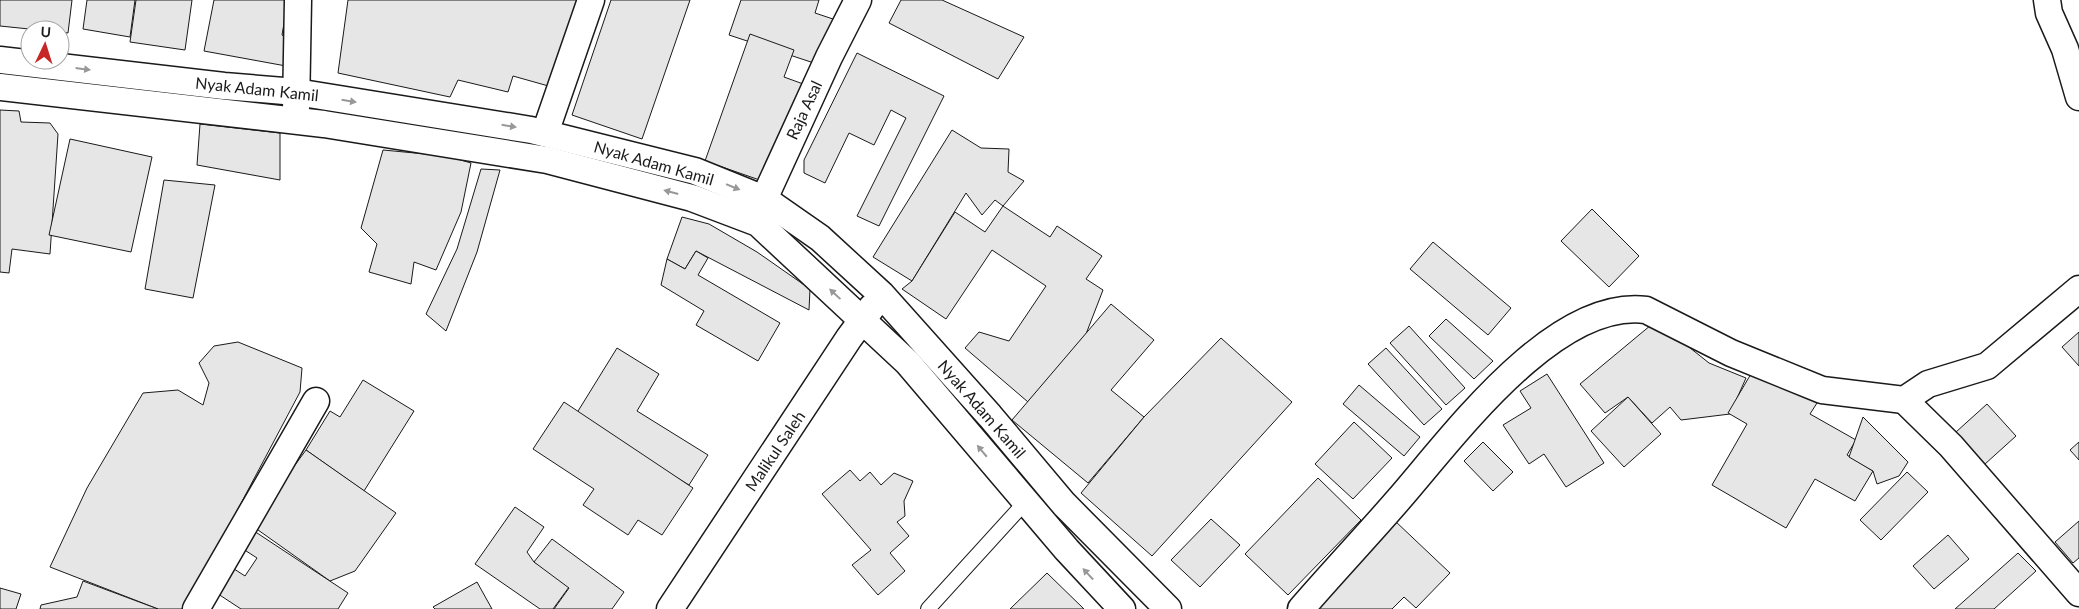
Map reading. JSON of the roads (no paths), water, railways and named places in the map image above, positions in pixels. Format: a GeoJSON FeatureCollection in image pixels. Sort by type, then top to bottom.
{"type":"FeatureCollection","features":[{"type":"Feature","properties":{"kind":"street"},"geometry":{"type":"LineString","coordinates":[[296,121],[298,0]]}},
{"type":"Feature","properties":{"kind":"street"},"geometry":{"type":"LineString","coordinates":[[545,133],[591,0]]}},
{"type":"Feature","properties":{"kind":"street","name":"Raja Asal"},"geometry":{"type":"LineString","coordinates":[[761,211],[829,57],[858,0]]}},
{"type":"Feature","properties":{"kind":"street"},"geometry":{"type":"LineString","coordinates":[[2047,0],[2049,13],[2065,49],[2079,97]]}},
{"type":"Feature","properties":{"kind":"street","name":"Nyak Adam Kamil"},"geometry":{"type":"LineString","coordinates":[[0,60],[224,86],[296,92],[545,133],[695,171],[761,211],[820,238],[881,294],[990,416],[1064,504],[1168,609]]}},
{"type":"Feature","properties":{"kind":"street"},"geometry":{"type":"LineString","coordinates":[[0,87],[296,121],[547,160],[692,198],[761,211],[863,320],[908,363],[1067,550],[1122,609]]}},
{"type":"Feature","properties":{"kind":"street"},"geometry":{"type":"LineString","coordinates":[[620,179],[628,154]]}},
{"type":"Feature","properties":{"kind":"street"},"geometry":{"type":"LineString","coordinates":[[1904,400],[1928,384],[1987,366],[2079,289]]}},
{"type":"Feature","properties":{"kind":"street","name":"Malikul Saleh"},"geometry":{"type":"LineString","coordinates":[[670,609],[881,294]]}},
{"type":"Feature","properties":{"kind":"street"},"geometry":{"type":"LineString","coordinates":[[1301,609],[1365,539],[1482,402],[1517,368],[1550,342],[1587,320],[1609,312],[1631,308],[1646,310],[1731,353],[1822,390],[1904,400],[1951,446],[2079,593]]}},
{"type":"Feature","properties":{"kind":"street"},"geometry":{"type":"LineString","coordinates":[[196,609],[316,401]]}},
{"type":"Feature","properties":{"kind":"lane"},"geometry":{"type":"LineString","coordinates":[[928,609],[1025,501],[1048,485]]}}]}
